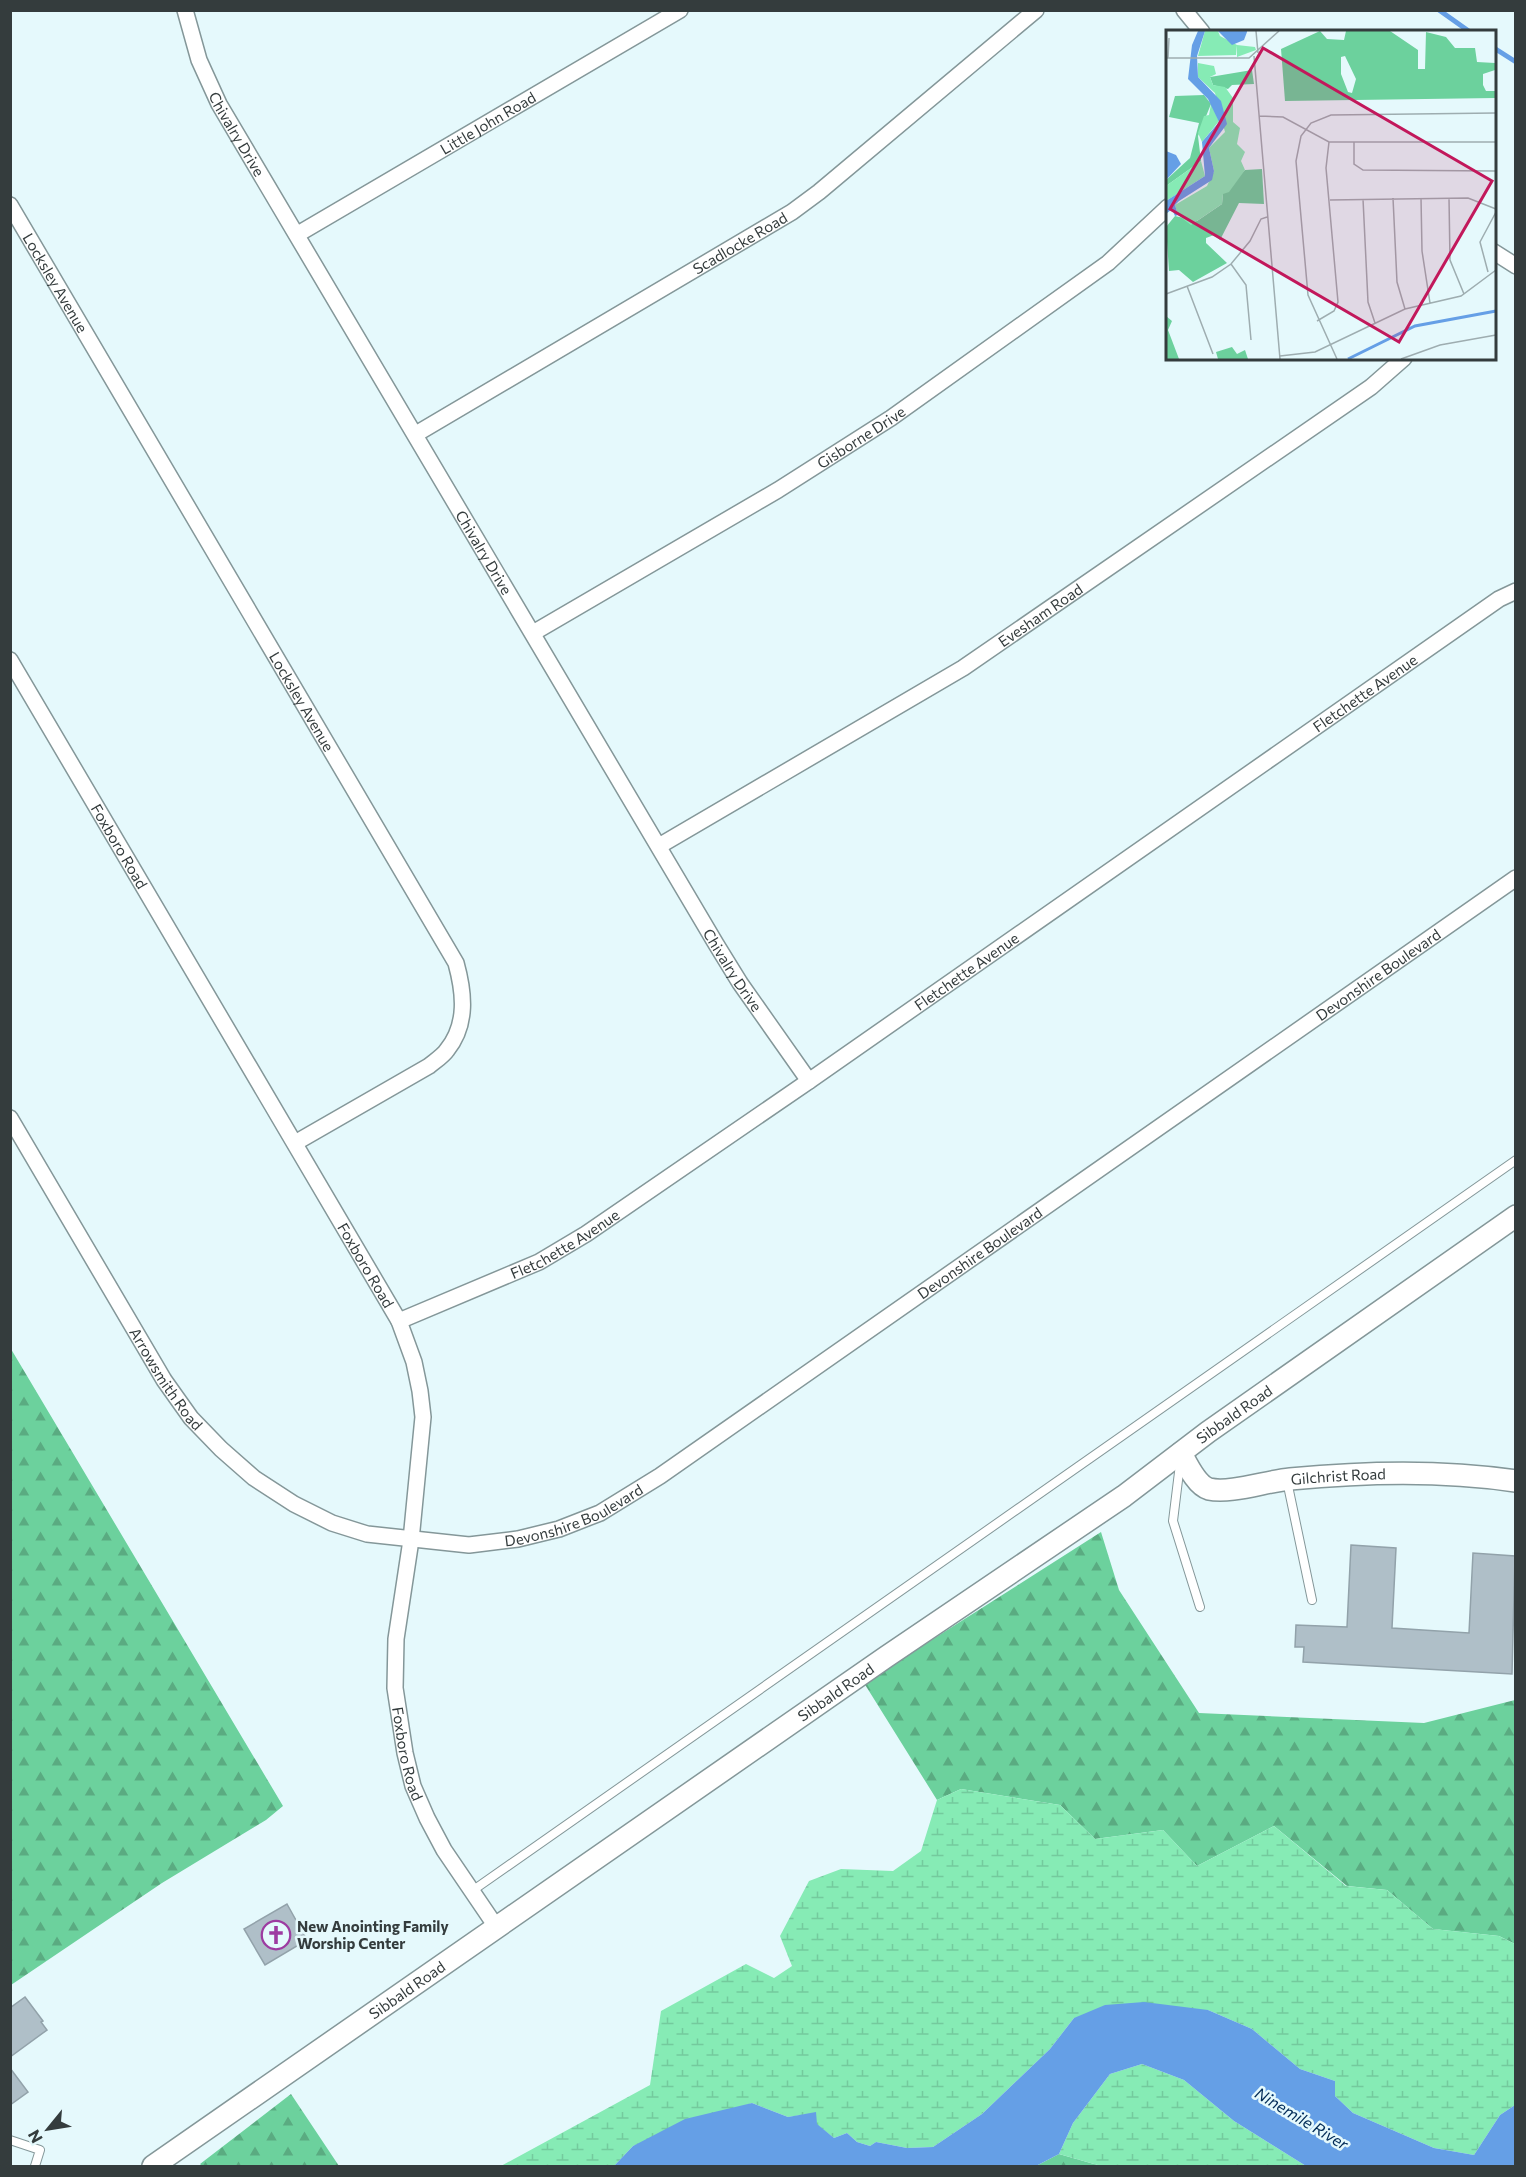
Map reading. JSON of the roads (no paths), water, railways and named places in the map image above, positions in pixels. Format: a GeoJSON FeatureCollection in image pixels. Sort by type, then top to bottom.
{"type":"FeatureCollection","features":[{"type":"Feature","properties":{"kind":"street","name":"Chivalry Drive"},"geometry":{"type":"LineString","coordinates":[[185,10],[199,60],[219,104],[740,983],[808,1082]]}},
{"type":"Feature","properties":{"kind":"street","name":"Little John Road"},"geometry":{"type":"LineString","coordinates":[[298,234],[680,10]]}},
{"type":"Feature","properties":{"kind":"street","name":"Scadlocke Road"},"geometry":{"type":"LineString","coordinates":[[416,434],[792,212],[819,192],[1036,10]]}},
{"type":"Feature","properties":{"kind":"street"},"geometry":{"type":"LineString","coordinates":[[1184,10],[1200,30]]}},
{"type":"Feature","properties":{"kind":"street","name":"Locksley Avenue"},"geometry":{"type":"LineString","coordinates":[[10,205],[456,963],[462,985],[464,1006],[458,1030],[447,1050],[429,1066],[295,1143]]}},
{"type":"Feature","properties":{"kind":"street","name":"Gisborne Drive"},"geometry":{"type":"LineString","coordinates":[[533,633],[778,490],[891,418],[1108,263],[1166,208]]}},
{"type":"Feature","properties":{"kind":"street"},"geometry":{"type":"LineString","coordinates":[[1496,253],[1515,266]]}},
{"type":"Feature","properties":{"kind":"street","name":"Evesham Road"},"geometry":{"type":"LineString","coordinates":[[659,846],[963,668],[1371,387],[1402,360]]}},
{"type":"Feature","properties":{"kind":"street","name":"Fletchette Avenue"},"geometry":{"type":"LineString","coordinates":[[399,1321],[490,1284],[548,1256],[586,1234],[808,1082],[1470,619],[1515,591]]}},
{"type":"Feature","properties":{"kind":"street","name":"Foxboro Road"},"geometry":{"type":"LineString","coordinates":[[10,660],[399,1321],[414,1362],[423,1418],[411,1540],[396,1639],[395,1688],[405,1753],[413,1786],[427,1818],[444,1850],[497,1928]]}},
{"type":"Feature","properties":{"kind":"street","name":"Devonshire Boulevard"},"geometry":{"type":"LineString","coordinates":[[411,1540],[469,1545],[518,1539],[559,1529],[600,1513],[660,1476],[1515,878]]}},
{"type":"Feature","properties":{"kind":"street","name":"Arrowsmith Road"},"geometry":{"type":"LineString","coordinates":[[10,1118],[164,1380],[191,1418],[254,1478],[294,1504],[332,1523],[367,1534],[411,1540]]}},
{"type":"Feature","properties":{"kind":"street","name":"Sibbald Road"},"geometry":{"type":"LineString","coordinates":[[153,2166],[886,1657],[1124,1496],[1208,1432],[1515,1216]]}},
{"type":"Feature","properties":{"kind":"street","name":"Gilchrist Road"},"geometry":{"type":"LineString","coordinates":[[1181,1453],[1194,1476],[1205,1488],[1219,1491],[1287,1479],[1370,1473],[1424,1472],[1484,1476],[1515,1481]]}},
{"type":"Feature","properties":{"kind":"lane"},"geometry":{"type":"LineString","coordinates":[[472,1891],[1515,1160]]}},
{"type":"Feature","properties":{"kind":"lane"},"geometry":{"type":"LineString","coordinates":[[1181,1453],[1173,1521],[1200,1607]]}},
{"type":"Feature","properties":{"kind":"lane"},"geometry":{"type":"LineString","coordinates":[[1287,1479],[1312,1600]]}},
{"type":"Feature","properties":{"kind":"lane"},"geometry":{"type":"LineString","coordinates":[[10,2140],[40,2150],[35,2166]]}},
{"type":"Feature","properties":{"kind":"water","name":"Ninemile River"},"geometry":{"type":"Polygon","coordinates":[[[1144,2002],[1208,2010],[1252,2029],[1300,2069],[1335,2081],[1335,2096],[1353,2113],[1434,2148],[1474,2155],[1500,2115],[1515,2105],[1514,2166],[1306,2166],[1234,2121],[1184,2080],[1142,2064],[1110,2074],[1073,2123],[1059,2154],[1036,2166],[614,2166],[633,2146],[685,2119],[752,2103],[788,2117],[816,2112],[817,2124],[834,2138],[847,2133],[857,2142],[870,2146],[876,2142],[907,2148],[933,2147],[982,2114],[1050,2049],[1074,2018],[1105,2005],[1144,2002]]]}},
{"type":"Feature","properties":{"kind":"waterway"},"geometry":{"type":"LineString","coordinates":[[1439,10],[1467,30]]}},
{"type":"Feature","properties":{"kind":"waterway"},"geometry":{"type":"LineString","coordinates":[[1496,49],[1516,62]]}},
{"type":"Feature","properties":{"kind":"place","name":"New Anointing Family Worship Center"},"geometry":{"type":"Point","coordinates":[276,1935]}}]}
